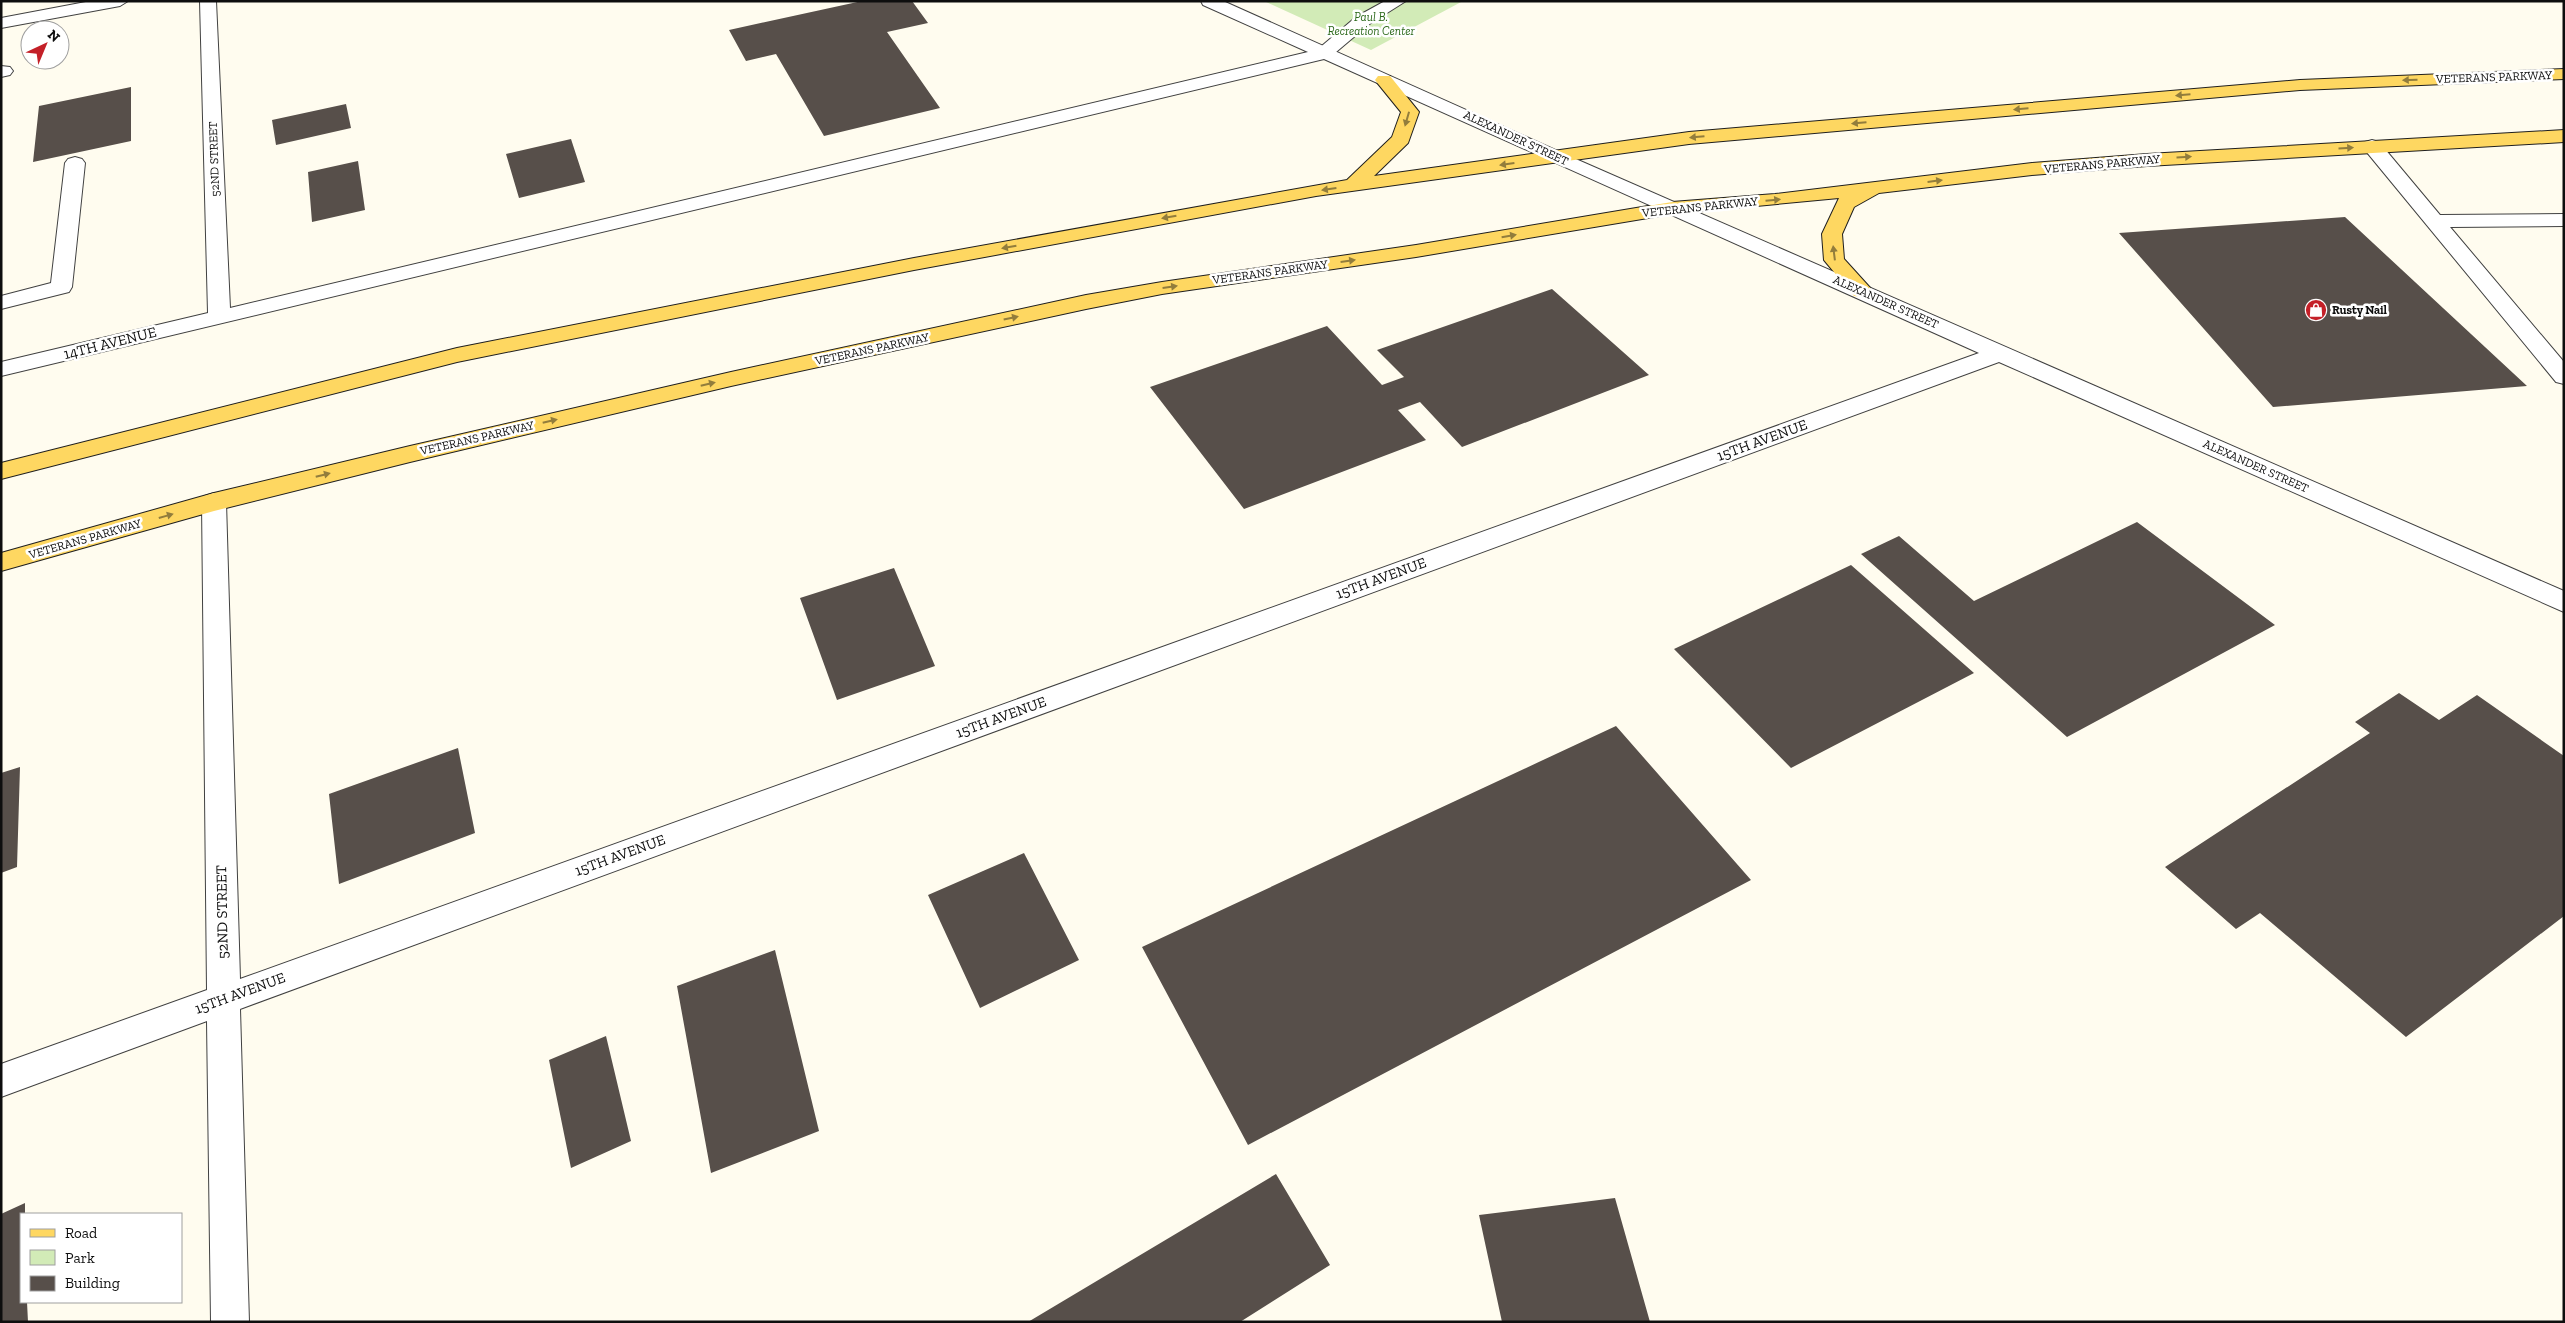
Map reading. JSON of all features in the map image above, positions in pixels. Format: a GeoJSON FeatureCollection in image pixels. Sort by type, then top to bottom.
{"type":"FeatureCollection","features":[{"type":"Feature","properties":{"kind":"main road","name":"VETERANS PARKWAY"},"geometry":{"type":"LineString","coordinates":[[1,471],[457,355],[914,264],[1353,185],[1689,138],[2300,85],[2564,74]]}},
{"type":"Feature","properties":{"kind":"main road"},"geometry":{"type":"LineString","coordinates":[[1353,185],[1401,139],[1410,112],[1384,80]]}},
{"type":"Feature","properties":{"kind":"main road","name":"VETERANS PARKWAY"},"geometry":{"type":"LineString","coordinates":[[1,562],[214,502],[410,454],[731,379],[1086,302],[1162,288],[1416,251],[1672,208],[1775,200],[2032,169],[2138,160],[2564,136]]}},
{"type":"Feature","properties":{"kind":"main road"},"geometry":{"type":"LineString","coordinates":[[1862,291],[1834,260],[1832,234],[1845,203],[1880,187]]}},
{"type":"Feature","properties":{"kind":"street"},"geometry":{"type":"LineString","coordinates":[[1,23],[120,1]]}},
{"type":"Feature","properties":{"kind":"street","name":"52ND STREET"},"geometry":{"type":"LineString","coordinates":[[208,1],[220,316]]}},
{"type":"Feature","properties":{"kind":"street","name":"ALEXANDER STREET"},"geometry":{"type":"LineString","coordinates":[[1209,1],[1323,54],[1468,115],[1555,157],[2564,602]]}},
{"type":"Feature","properties":{"kind":"street"},"geometry":{"type":"LineString","coordinates":[[220,316],[1323,54],[1362,21],[1398,1]]}},
{"type":"Feature","properties":{"kind":"street"},"geometry":{"type":"LineString","coordinates":[[2372,146],[2564,378]]}},
{"type":"Feature","properties":{"kind":"street"},"geometry":{"type":"LineString","coordinates":[[1,303],[61,287],[75,163]]}},
{"type":"Feature","properties":{"kind":"street"},"geometry":{"type":"LineString","coordinates":[[2434,221],[2564,220]]}},
{"type":"Feature","properties":{"kind":"street","name":"14TH AVENUE"},"geometry":{"type":"LineString","coordinates":[[1,369],[220,316]]}},
{"type":"Feature","properties":{"kind":"street","name":"15TH AVENUE"},"geometry":{"type":"LineString","coordinates":[[1,1081],[2001,353]]}},
{"type":"Feature","properties":{"kind":"street","name":"52ND STREET"},"geometry":{"type":"LineString","coordinates":[[214,502],[230,1322]]}},
{"type":"Feature","properties":{"kind":"green space","name":"Paul B. Recreation Center"},"geometry":{"type":"Polygon","coordinates":[[[1264,1],[1463,1],[1371,50],[1264,1]]]}},
{"type":"Feature","properties":{"kind":"building"},"geometry":{"type":"Polygon","coordinates":[[[862,1],[912,1],[928,23],[887,32],[940,108],[824,136],[776,54],[746,61],[729,30],[862,1]]]}},
{"type":"Feature","properties":{"kind":"building"},"geometry":{"type":"Polygon","coordinates":[[[131,87],[131,141],[33,162],[39,106],[131,87]]]}},
{"type":"Feature","properties":{"kind":"building"},"geometry":{"type":"Polygon","coordinates":[[[346,104],[351,128],[276,145],[272,120],[346,104]]]}},
{"type":"Feature","properties":{"kind":"building"},"geometry":{"type":"Polygon","coordinates":[[[571,139],[585,182],[519,198],[506,154],[571,139]]]}},
{"type":"Feature","properties":{"kind":"building"},"geometry":{"type":"Polygon","coordinates":[[[358,161],[365,210],[312,222],[308,172],[358,161]]]}},
{"type":"Feature","properties":{"kind":"building","name":"Rusty Nail"},"geometry":{"type":"Polygon","coordinates":[[[2345,217],[2527,386],[2273,407],[2119,233],[2345,217]]]}},
{"type":"Feature","properties":{"kind":"building"},"geometry":{"type":"Polygon","coordinates":[[[1552,289],[1649,375],[1462,447],[1420,402],[1398,410],[1426,440],[1244,509],[1150,387],[1327,326],[1382,385],[1404,377],[1377,350],[1552,289]]]}},
{"type":"Feature","properties":{"kind":"building"},"geometry":{"type":"Polygon","coordinates":[[[2137,522],[2275,625],[2067,737],[1861,554],[1899,536],[1974,601],[2137,522]]]}},
{"type":"Feature","properties":{"kind":"building"},"geometry":{"type":"Polygon","coordinates":[[[1851,565],[1974,673],[1791,768],[1674,649],[1851,565]]]}},
{"type":"Feature","properties":{"kind":"building"},"geometry":{"type":"Polygon","coordinates":[[[894,568],[935,666],[837,700],[800,598],[894,568]]]}},
{"type":"Feature","properties":{"kind":"building"},"geometry":{"type":"Polygon","coordinates":[[[2399,693],[2439,720],[2477,695],[2564,756],[2564,916],[2406,1037],[2260,913],[2236,929],[2165,867],[2370,733],[2355,722],[2399,693]]]}},
{"type":"Feature","properties":{"kind":"building"},"geometry":{"type":"Polygon","coordinates":[[[1616,726],[1751,880],[1248,1145],[1142,947],[1616,726]]]}},
{"type":"Feature","properties":{"kind":"building"},"geometry":{"type":"Polygon","coordinates":[[[458,748],[475,833],[339,884],[329,794],[458,748]]]}},
{"type":"Feature","properties":{"kind":"building"},"geometry":{"type":"Polygon","coordinates":[[[20,767],[17,867],[1,873],[1,773],[20,767]]]}},
{"type":"Feature","properties":{"kind":"building"},"geometry":{"type":"Polygon","coordinates":[[[1024,853],[1079,960],[980,1008],[928,895],[1024,853]]]}},
{"type":"Feature","properties":{"kind":"building"},"geometry":{"type":"Polygon","coordinates":[[[775,950],[819,1131],[711,1173],[677,986],[775,950]]]}},
{"type":"Feature","properties":{"kind":"building"},"geometry":{"type":"Polygon","coordinates":[[[606,1036],[631,1141],[571,1168],[549,1060],[606,1036]]]}},
{"type":"Feature","properties":{"kind":"building"},"geometry":{"type":"Polygon","coordinates":[[[1276,1174],[1330,1265],[1240,1322],[1028,1322],[1276,1174]]]}},
{"type":"Feature","properties":{"kind":"building"},"geometry":{"type":"Polygon","coordinates":[[[1615,1198],[1650,1322],[1502,1322],[1479,1215],[1615,1198]]]}},
{"type":"Feature","properties":{"kind":"building"},"geometry":{"type":"Polygon","coordinates":[[[25,1203],[25,1213],[20,1213],[20,1303],[27,1303],[28,1322],[1,1322],[1,1214],[25,1203]]]}},
{"type":"Feature","properties":{"kind":"place","name":"Rusty Nail"},"geometry":{"type":"Point","coordinates":[2316,310]}}]}
